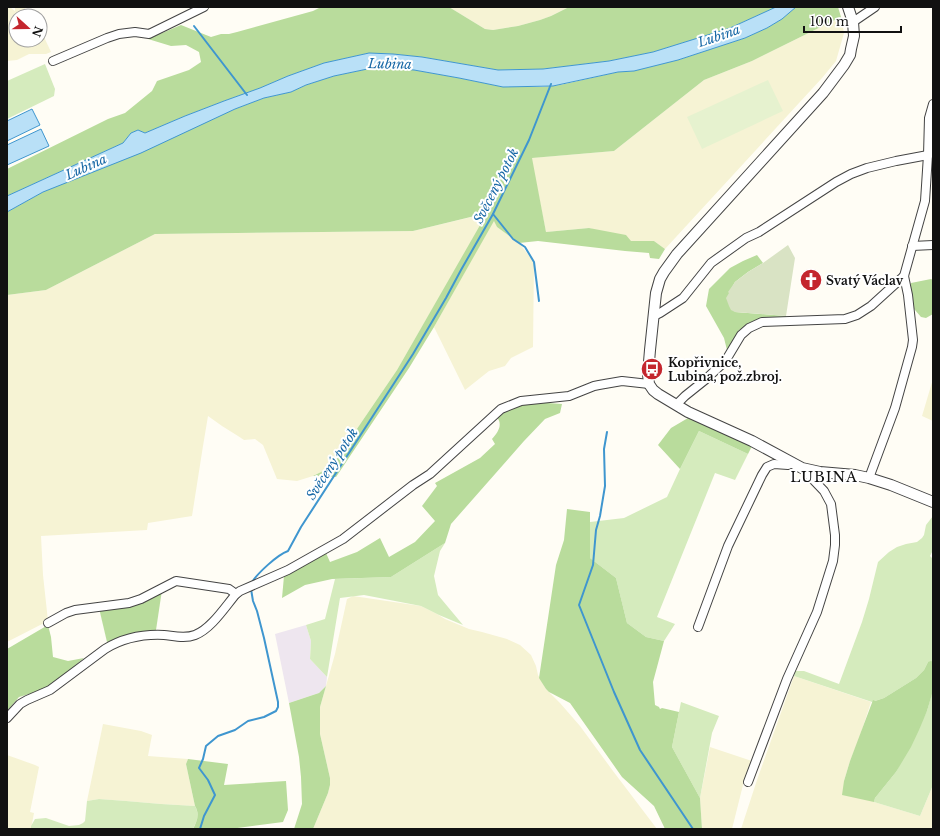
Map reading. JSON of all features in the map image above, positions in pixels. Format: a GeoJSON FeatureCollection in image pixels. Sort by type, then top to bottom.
{"type":"FeatureCollection","features":[{"type":"Feature","properties":{"kind":"street"},"geometry":{"type":"LineString","coordinates":[[52,61],[119,34],[135,32],[149,34],[204,7]]}},
{"type":"Feature","properties":{"kind":"street"},"geometry":{"type":"LineString","coordinates":[[748,782],[787,679],[817,612],[833,561],[835,535],[831,504],[824,490],[802,468],[752,441],[688,412],[652,390],[649,384],[648,368],[656,293],[660,279],[668,264],[824,93],[841,70],[847,60],[854,36],[853,22],[848,7]]}},
{"type":"Feature","properties":{"kind":"street"},"geometry":{"type":"LineString","coordinates":[[853,22],[875,7]]}},
{"type":"Feature","properties":{"kind":"street"},"geometry":{"type":"LineString","coordinates":[[869,478],[895,408],[912,347],[913,340],[908,295],[904,276],[925,201],[931,154],[929,118],[933,104]]}},
{"type":"Feature","properties":{"kind":"street"},"geometry":{"type":"LineString","coordinates":[[654,316],[683,298],[711,263],[746,238],[846,177],[867,168],[931,154]]}},
{"type":"Feature","properties":{"kind":"street"},"geometry":{"type":"LineString","coordinates":[[912,246],[933,245]]}},
{"type":"Feature","properties":{"kind":"street"},"geometry":{"type":"LineString","coordinates":[[676,405],[684,396],[705,380],[726,360],[741,335],[749,328],[762,322],[838,320],[853,317],[866,310],[904,276]]}},
{"type":"Feature","properties":{"kind":"street"},"geometry":{"type":"LineString","coordinates":[[7,718],[20,704],[50,690],[112,644],[127,639],[156,635],[185,637],[196,635],[207,628],[236,594],[245,588],[288,570],[343,539],[413,485],[430,474],[501,409],[521,401],[569,396],[596,386],[622,381],[649,384]]}},
{"type":"Feature","properties":{"kind":"street"},"geometry":{"type":"LineString","coordinates":[[698,627],[728,546],[762,476],[767,467],[774,464],[788,465],[789,461]]}},
{"type":"Feature","properties":{"kind":"street"},"geometry":{"type":"LineString","coordinates":[[802,468],[869,478],[933,502]]}},
{"type":"Feature","properties":{"kind":"street"},"geometry":{"type":"LineString","coordinates":[[48,623],[66,613],[75,610],[129,603],[176,581],[229,589],[236,594]]}},
{"type":"Feature","properties":{"kind":"shaded area"},"geometry":{"type":"Polygon","coordinates":[[[7,7],[11,7],[8,8],[8,48],[48,48],[48,46],[51,52],[46,54],[29,54],[17,60],[7,61],[7,7]]]}},
{"type":"Feature","properties":{"kind":"shaded area"},"geometry":{"type":"Polygon","coordinates":[[[449,7],[569,7],[540,20],[518,26],[493,30],[485,29],[449,7]]]}},
{"type":"Feature","properties":{"kind":"shaded area"},"geometry":{"type":"Polygon","coordinates":[[[841,17],[844,33],[836,61],[665,249],[654,241],[631,241],[589,228],[546,232],[531,158],[614,151],[704,80],[752,61],[841,17]]]}},
{"type":"Feature","properties":{"kind":"shaded area"},"geometry":{"type":"Polygon","coordinates":[[[488,213],[397,370],[331,467],[313,476],[297,481],[277,479],[263,445],[255,439],[244,440],[208,416],[192,516],[148,523],[147,530],[41,536],[43,575],[48,621],[7,642],[7,295],[46,290],[155,234],[413,231],[488,213]]]}},
{"type":"Feature","properties":{"kind":"shaded area"},"geometry":{"type":"Polygon","coordinates":[[[494,220],[497,227],[519,243],[534,262],[533,347],[511,358],[505,366],[489,371],[465,390],[434,327],[494,220]]]}},
{"type":"Feature","properties":{"kind":"shaded area"},"geometry":{"type":"Polygon","coordinates":[[[933,379],[933,421],[922,416],[933,379]]]}},
{"type":"Feature","properties":{"kind":"shaded area"},"geometry":{"type":"Polygon","coordinates":[[[353,596],[421,606],[445,619],[469,629],[507,639],[520,645],[531,655],[538,675],[546,689],[580,726],[657,829],[313,829],[330,785],[330,778],[320,734],[320,707],[335,654],[347,599],[353,596]]]}},
{"type":"Feature","properties":{"kind":"shaded area"},"geometry":{"type":"Polygon","coordinates":[[[306,625],[311,641],[310,659],[327,677],[326,686],[319,693],[289,703],[275,634],[306,625]]]}},
{"type":"Feature","properties":{"kind":"shaded area"},"geometry":{"type":"Polygon","coordinates":[[[794,676],[871,702],[844,781],[874,802],[920,816],[933,785],[933,829],[741,829],[794,676]]]}},
{"type":"Feature","properties":{"kind":"shaded area"},"geometry":{"type":"Polygon","coordinates":[[[103,724],[141,731],[152,735],[148,756],[188,759],[186,764],[195,806],[99,799],[87,801],[103,724]]]}},
{"type":"Feature","properties":{"kind":"shaded area"},"geometry":{"type":"Polygon","coordinates":[[[710,747],[752,761],[744,781],[732,829],[702,829],[700,798],[710,747]]]}},
{"type":"Feature","properties":{"kind":"shaded area"},"geometry":{"type":"Polygon","coordinates":[[[7,755],[39,767],[30,812],[34,813],[31,829],[7,829],[7,755]]]}},
{"type":"Feature","properties":{"kind":"green space"},"geometry":{"type":"Polygon","coordinates":[[[321,7],[449,7],[485,29],[493,30],[518,26],[540,20],[569,7],[776,7],[730,28],[653,52],[609,61],[543,69],[498,70],[422,57],[369,53],[324,63],[185,116],[145,133],[138,130],[131,133],[123,143],[7,196],[7,169],[108,119],[125,113],[152,91],[157,81],[189,70],[201,62],[199,52],[186,45],[171,46],[148,39],[181,25],[211,37],[221,34],[229,34],[313,11],[321,7]]]}},
{"type":"Feature","properties":{"kind":"green space"},"geometry":{"type":"Polygon","coordinates":[[[796,7],[838,7],[841,17],[752,61],[704,80],[614,151],[532,158],[546,232],[589,228],[626,235],[631,241],[654,241],[665,249],[659,259],[650,258],[649,253],[538,241],[519,243],[497,227],[494,221],[409,368],[336,477],[313,476],[331,467],[397,370],[487,213],[413,231],[155,234],[46,290],[7,295],[7,212],[43,192],[235,109],[264,98],[291,92],[306,85],[334,76],[377,67],[414,70],[503,87],[542,87],[560,85],[618,72],[634,71],[678,60],[745,38],[782,19],[796,7]]]}},
{"type":"Feature","properties":{"kind":"green space"},"geometry":{"type":"Polygon","coordinates":[[[45,64],[55,89],[54,96],[7,119],[7,81],[45,64]]]}},
{"type":"Feature","properties":{"kind":"green space"},"geometry":{"type":"Polygon","coordinates":[[[768,80],[783,111],[702,149],[687,117],[768,80]]]}},
{"type":"Feature","properties":{"kind":"green space"},"geometry":{"type":"Polygon","coordinates":[[[788,245],[795,258],[786,316],[735,312],[731,310],[726,298],[735,282],[788,245]]]}},
{"type":"Feature","properties":{"kind":"green space"},"geometry":{"type":"Polygon","coordinates":[[[757,255],[763,263],[735,282],[729,293],[735,312],[786,316],[787,319],[762,320],[739,330],[727,350],[724,338],[706,306],[709,289],[730,268],[757,255]]]}},
{"type":"Feature","properties":{"kind":"green space"},"geometry":{"type":"Polygon","coordinates":[[[931,279],[933,280],[933,314],[926,318],[921,317],[909,303],[911,283],[931,279]]]}},
{"type":"Feature","properties":{"kind":"green space"},"geometry":{"type":"Polygon","coordinates":[[[533,402],[562,404],[560,413],[545,419],[524,441],[451,524],[445,543],[391,577],[332,579],[305,585],[282,598],[284,576],[326,553],[330,562],[357,552],[380,538],[389,557],[415,542],[435,521],[422,506],[437,486],[435,483],[480,458],[495,444],[492,439],[500,426],[497,417],[514,407],[533,402]]]}},
{"type":"Feature","properties":{"kind":"green space"},"geometry":{"type":"Polygon","coordinates":[[[688,418],[752,446],[748,454],[699,431],[680,469],[658,445],[671,428],[688,418]]]}},
{"type":"Feature","properties":{"kind":"green space"},"geometry":{"type":"Polygon","coordinates":[[[699,431],[748,454],[735,480],[715,473],[657,617],[675,624],[664,641],[646,637],[627,623],[616,578],[590,558],[590,522],[624,518],[667,497],[699,431]]]}},
{"type":"Feature","properties":{"kind":"green space"},"geometry":{"type":"Polygon","coordinates":[[[567,509],[590,512],[590,558],[616,578],[627,623],[646,637],[664,641],[653,682],[655,705],[660,709],[662,708],[679,712],[672,747],[700,798],[702,829],[665,829],[654,806],[622,777],[570,703],[549,692],[539,678],[556,565],[564,540],[567,509]]]}},
{"type":"Feature","properties":{"kind":"green space"},"geometry":{"type":"Polygon","coordinates":[[[933,516],[933,550],[930,556],[933,559],[933,662],[928,662],[924,670],[916,678],[884,698],[872,702],[794,676],[795,671],[804,671],[839,684],[862,622],[878,562],[897,547],[917,542],[922,538],[926,525],[933,516]]]}},
{"type":"Feature","properties":{"kind":"green space"},"geometry":{"type":"Polygon","coordinates":[[[445,543],[440,551],[434,576],[438,595],[463,625],[421,606],[364,595],[340,598],[327,677],[310,659],[311,641],[306,625],[325,619],[335,579],[391,577],[445,543]]]}},
{"type":"Feature","properties":{"kind":"green space"},"geometry":{"type":"Polygon","coordinates":[[[162,590],[156,630],[107,642],[99,608],[162,590]]]}},
{"type":"Feature","properties":{"kind":"green space"},"geometry":{"type":"Polygon","coordinates":[[[48,625],[53,657],[68,661],[84,658],[49,688],[19,697],[7,711],[7,649],[48,625]]]}},
{"type":"Feature","properties":{"kind":"green space"},"geometry":{"type":"Polygon","coordinates":[[[928,662],[933,662],[933,689],[927,711],[911,747],[896,772],[875,798],[874,802],[842,795],[844,781],[850,761],[873,700],[875,701],[884,698],[916,678],[924,670],[928,662]]]}},
{"type":"Feature","properties":{"kind":"green space"},"geometry":{"type":"Polygon","coordinates":[[[326,686],[320,707],[320,734],[330,778],[330,785],[313,829],[294,829],[302,804],[301,777],[299,757],[289,703],[319,693],[326,686]]]}},
{"type":"Feature","properties":{"kind":"green space"},"geometry":{"type":"Polygon","coordinates":[[[933,689],[933,785],[920,816],[874,802],[875,798],[896,772],[927,711],[933,689]]]}},
{"type":"Feature","properties":{"kind":"green space"},"geometry":{"type":"Polygon","coordinates":[[[681,702],[719,716],[712,733],[700,798],[672,747],[681,702]]]}},
{"type":"Feature","properties":{"kind":"green space"},"geometry":{"type":"Polygon","coordinates":[[[188,759],[228,764],[224,785],[286,781],[288,810],[283,822],[230,829],[193,829],[198,815],[186,764],[188,759]]]}},
{"type":"Feature","properties":{"kind":"green space"},"geometry":{"type":"Polygon","coordinates":[[[99,799],[195,806],[197,812],[196,823],[193,829],[31,829],[35,819],[46,818],[69,826],[79,825],[85,821],[87,801],[99,799]]]}},
{"type":"Feature","properties":{"kind":"water","name":"Lubina"},"geometry":{"type":"Polygon","coordinates":[[[776,7],[796,7],[782,19],[745,38],[678,60],[634,71],[618,72],[553,86],[503,87],[414,70],[377,67],[334,76],[306,85],[291,92],[264,98],[235,109],[141,153],[43,192],[7,212],[7,196],[123,143],[131,133],[138,130],[145,133],[185,116],[324,63],[369,53],[422,57],[498,70],[543,69],[609,61],[653,52],[730,28],[776,7]]]}},
{"type":"Feature","properties":{"kind":"water"},"geometry":{"type":"Polygon","coordinates":[[[32,109],[40,125],[7,141],[7,121],[32,109]]]}},
{"type":"Feature","properties":{"kind":"water"},"geometry":{"type":"Polygon","coordinates":[[[41,129],[49,146],[7,165],[7,145],[41,129]]]}},
{"type":"Feature","properties":{"kind":"waterway"},"geometry":{"type":"LineString","coordinates":[[194,26],[247,95]]}},
{"type":"Feature","properties":{"kind":"waterway","name":"Svěcený potok"},"geometry":{"type":"LineString","coordinates":[[252,582],[268,565],[288,551],[301,527],[413,354],[493,214],[529,140],[551,84]]}},
{"type":"Feature","properties":{"kind":"waterway"},"geometry":{"type":"LineString","coordinates":[[493,214],[513,239],[525,247],[534,262],[539,301]]}},
{"type":"Feature","properties":{"kind":"waterway"},"geometry":{"type":"LineString","coordinates":[[607,432],[604,449],[605,486],[596,530],[593,565],[579,605],[614,692],[640,750],[693,829]]}},
{"type":"Feature","properties":{"kind":"waterway","name":"Svěcený potok"},"geometry":{"type":"LineString","coordinates":[[200,829],[204,816],[215,795],[208,780],[199,768],[206,746],[218,736],[235,730],[248,721],[264,717],[276,711],[278,707],[264,638],[251,589]]}},
{"type":"Feature","properties":{"kind":"place","name":"Svatý Václav"},"geometry":{"type":"Point","coordinates":[811,280]}},
{"type":"Feature","properties":{"kind":"place","name":"Kopřivnice, Lubina, pož.zbroj."},"geometry":{"type":"Point","coordinates":[652,369]}},
{"type":"Feature","properties":{"kind":"district","name":"LUBINA"},"geometry":{"type":"Point","coordinates":[824,477]}}]}
